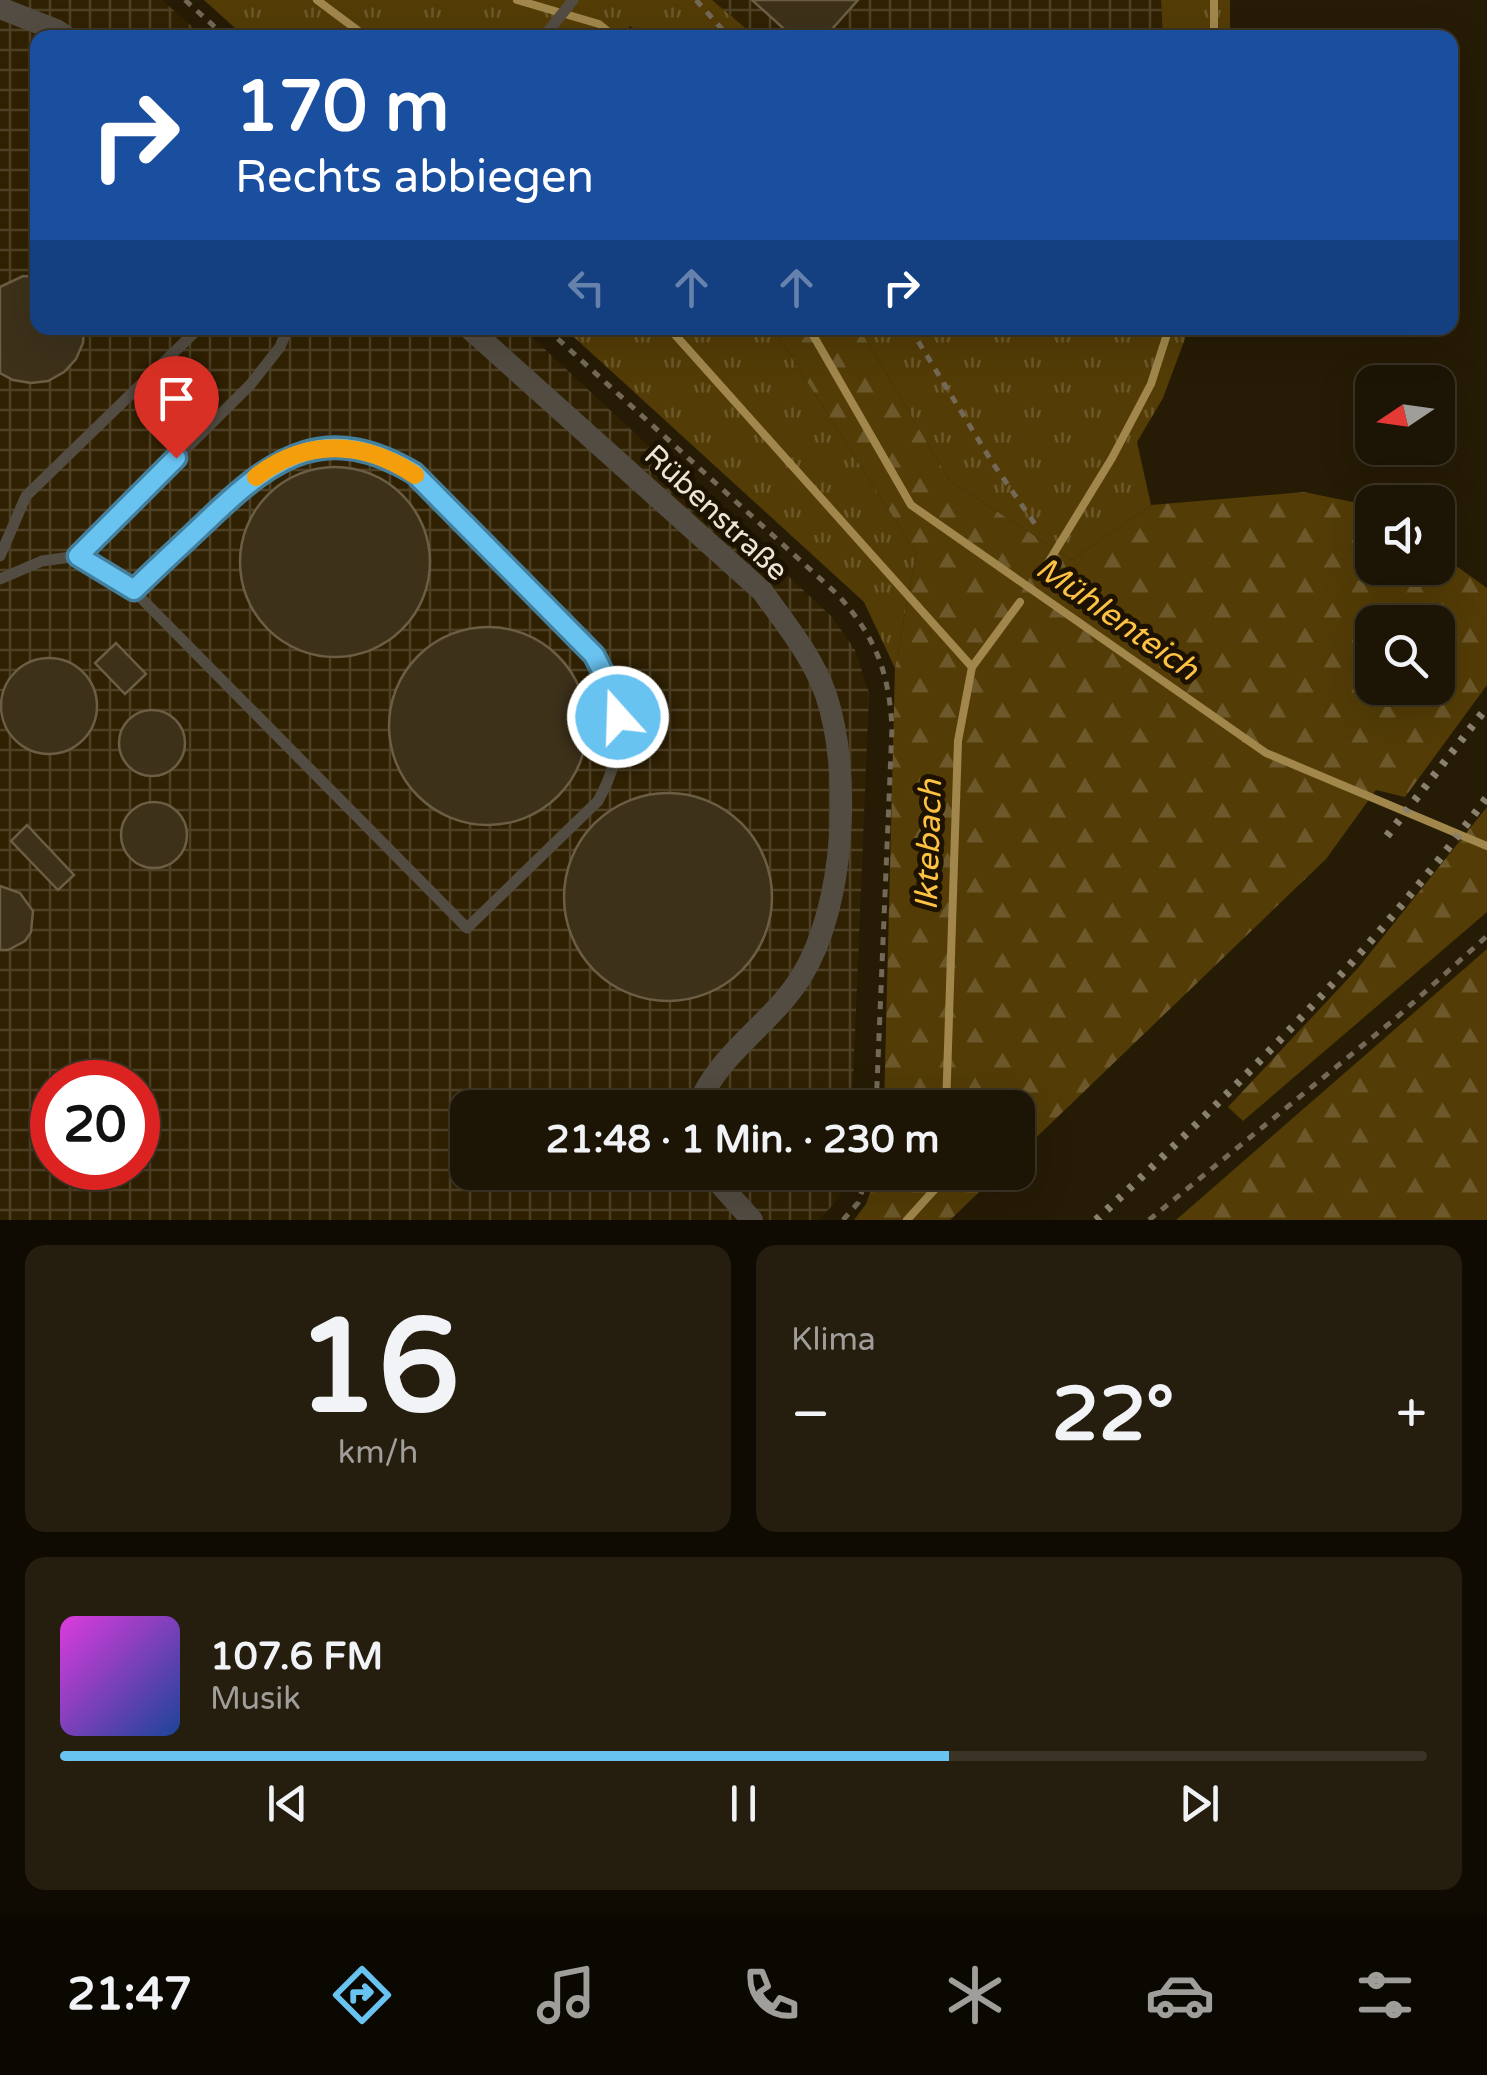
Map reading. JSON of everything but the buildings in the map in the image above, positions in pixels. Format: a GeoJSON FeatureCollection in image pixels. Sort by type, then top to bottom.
{"type":"FeatureCollection","features":[{"type":"Feature","properties":{"kind":"street"},"geometry":{"type":"LineString","coordinates":[[0,8],[50,30]]}},
{"type":"Feature","properties":{"kind":"street","name":"Rübenstraße"},"geometry":{"type":"LineString","coordinates":[[477,335],[762,591],[797,640],[826,693],[836,747],[840,807],[838,877],[821,932],[801,977],[725,1060],[704,1090]]}},
{"type":"Feature","properties":{"kind":"street"},"geometry":{"type":"LineString","coordinates":[[725,1190],[752,1220]]}},
{"type":"Feature","properties":{"kind":"lane"},"geometry":{"type":"LineString","coordinates":[[549,30],[573,0]]}},
{"type":"Feature","properties":{"kind":"lane"},"geometry":{"type":"LineString","coordinates":[[0,556],[26,496],[193,335]]}},
{"type":"Feature","properties":{"kind":"lane"},"geometry":{"type":"LineString","coordinates":[[0,579],[42,561],[78,556],[253,382],[285,335]]}},
{"type":"Feature","properties":{"kind":"lane"},"geometry":{"type":"LineString","coordinates":[[78,556],[134,590],[467,928],[598,801],[612,776],[618,717],[609,684],[594,655],[414,473],[384,456],[352,447],[322,447],[290,455],[244,486],[134,590]]}},
{"type":"Feature","properties":{"kind":"path"},"geometry":{"type":"LineString","coordinates":[[185,0],[218,30]]}},
{"type":"Feature","properties":{"kind":"path"},"geometry":{"type":"LineString","coordinates":[[696,0],[723,30]]}},
{"type":"Feature","properties":{"kind":"path"},"geometry":{"type":"LineString","coordinates":[[914,335],[1037,527]]}},
{"type":"Feature","properties":{"kind":"path"},"geometry":{"type":"LineString","coordinates":[[1149,1220],[1396,1018],[1487,936]]}},
{"type":"Feature","properties":{"kind":"path"},"geometry":{"type":"LineString","coordinates":[[844,1220],[858,1203],[862,1190]]}},
{"type":"Feature","properties":{"kind":"shaded area"},"geometry":{"type":"Polygon","coordinates":[[[0,0],[162,0],[196,30],[30,30],[30,335],[530,335],[832,617],[855,650],[869,693],[853,1090],[450,1090],[450,1190],[841,1190],[840,1197],[819,1220],[0,1220],[0,0]]]}},
{"type":"Feature","properties":{"kind":"shaded area"},"geometry":{"type":"Polygon","coordinates":[[[712,0],[1161,0],[1163,30],[748,30],[712,0]]]}},
{"type":"Feature","properties":{"kind":"green space"},"geometry":{"type":"Polygon","coordinates":[[[204,0],[712,0],[748,30],[635,30],[630,26],[627,30],[237,30],[204,0]]]}},
{"type":"Feature","properties":{"kind":"green space"},"geometry":{"type":"Polygon","coordinates":[[[1161,0],[1230,0],[1230,30],[1163,30],[1161,0]]]}},
{"type":"Feature","properties":{"kind":"green space"},"geometry":{"type":"Polygon","coordinates":[[[572,335],[777,335],[916,553],[895,668],[864,602],[572,335]]]}},
{"type":"Feature","properties":{"kind":"green space"},"geometry":{"type":"Polygon","coordinates":[[[777,335],[863,335],[950,481],[1072,560],[1151,505],[1304,492],[1355,502],[1355,585],[1455,585],[1455,565],[1487,588],[1487,685],[1405,797],[1376,790],[1326,859],[1035,1139],[1035,1090],[884,1090],[895,668],[916,553],[777,335]]]}},
{"type":"Feature","properties":{"kind":"green space"},"geometry":{"type":"Polygon","coordinates":[[[863,335],[1186,335],[1163,398],[1137,442],[1151,505],[1072,560],[950,481],[863,335]]]}},
{"type":"Feature","properties":{"kind":"green space"},"geometry":{"type":"Polygon","coordinates":[[[1487,807],[1487,912],[1243,1121],[1228,1107],[1358,968],[1487,807]]]}},
{"type":"Feature","properties":{"kind":"green space"},"geometry":{"type":"Polygon","coordinates":[[[1487,949],[1487,1220],[1176,1220],[1487,949]]]}},
{"type":"Feature","properties":{"kind":"green space"},"geometry":{"type":"Polygon","coordinates":[[[871,1190],[981,1190],[950,1220],[854,1220],[871,1190]]]}},
{"type":"Feature","properties":{"kind":"waterway"},"geometry":{"type":"LineString","coordinates":[[317,0],[357,30]]}},
{"type":"Feature","properties":{"kind":"waterway","name":"Mühlenteich"},"geometry":{"type":"LineString","coordinates":[[517,0],[599,24],[606,30]]}},
{"type":"Feature","properties":{"kind":"waterway","name":"Iktebach"},"geometry":{"type":"LineString","coordinates":[[1214,0],[1214,30]]}},
{"type":"Feature","properties":{"kind":"waterway"},"geometry":{"type":"LineString","coordinates":[[675,335],[972,667]]}},
{"type":"Feature","properties":{"kind":"waterway","name":"Mühlenteich"},"geometry":{"type":"LineString","coordinates":[[813,335],[911,505],[1266,753],[1487,846]]}},
{"type":"Feature","properties":{"kind":"waterway","name":"Iktebach"},"geometry":{"type":"LineString","coordinates":[[1040,576],[1112,458],[1151,384],[1167,335]]}},
{"type":"Feature","properties":{"kind":"waterway","name":"Iktebach"},"geometry":{"type":"LineString","coordinates":[[947,1090],[958,741],[972,667],[1020,602]]}},
{"type":"Feature","properties":{"kind":"waterway","name":"Iktebach"},"geometry":{"type":"LineString","coordinates":[[907,1220],[934,1190]]}},
{"type":"Feature","properties":{"kind":"railway"},"geometry":{"type":"LineString","coordinates":[[1387,836],[1487,707]]}},
{"type":"Feature","properties":{"kind":"railway"},"geometry":{"type":"LineString","coordinates":[[1096,1220],[1301,1018],[1398,910],[1487,797]]}},
{"type":"Feature","properties":{"kind":"slow traffic"},"geometry":{"type":"LineString","coordinates":[[256,477],[290,455],[322,447],[352,447],[384,456],[415,475]]}},
{"type":"Feature","properties":{"kind":"route"},"geometry":{"type":"LineString","coordinates":[[176,458],[78,556],[134,590],[244,486],[290,455],[322,447],[352,447],[384,456],[414,473],[594,655],[609,684],[618,717]]}}]}
